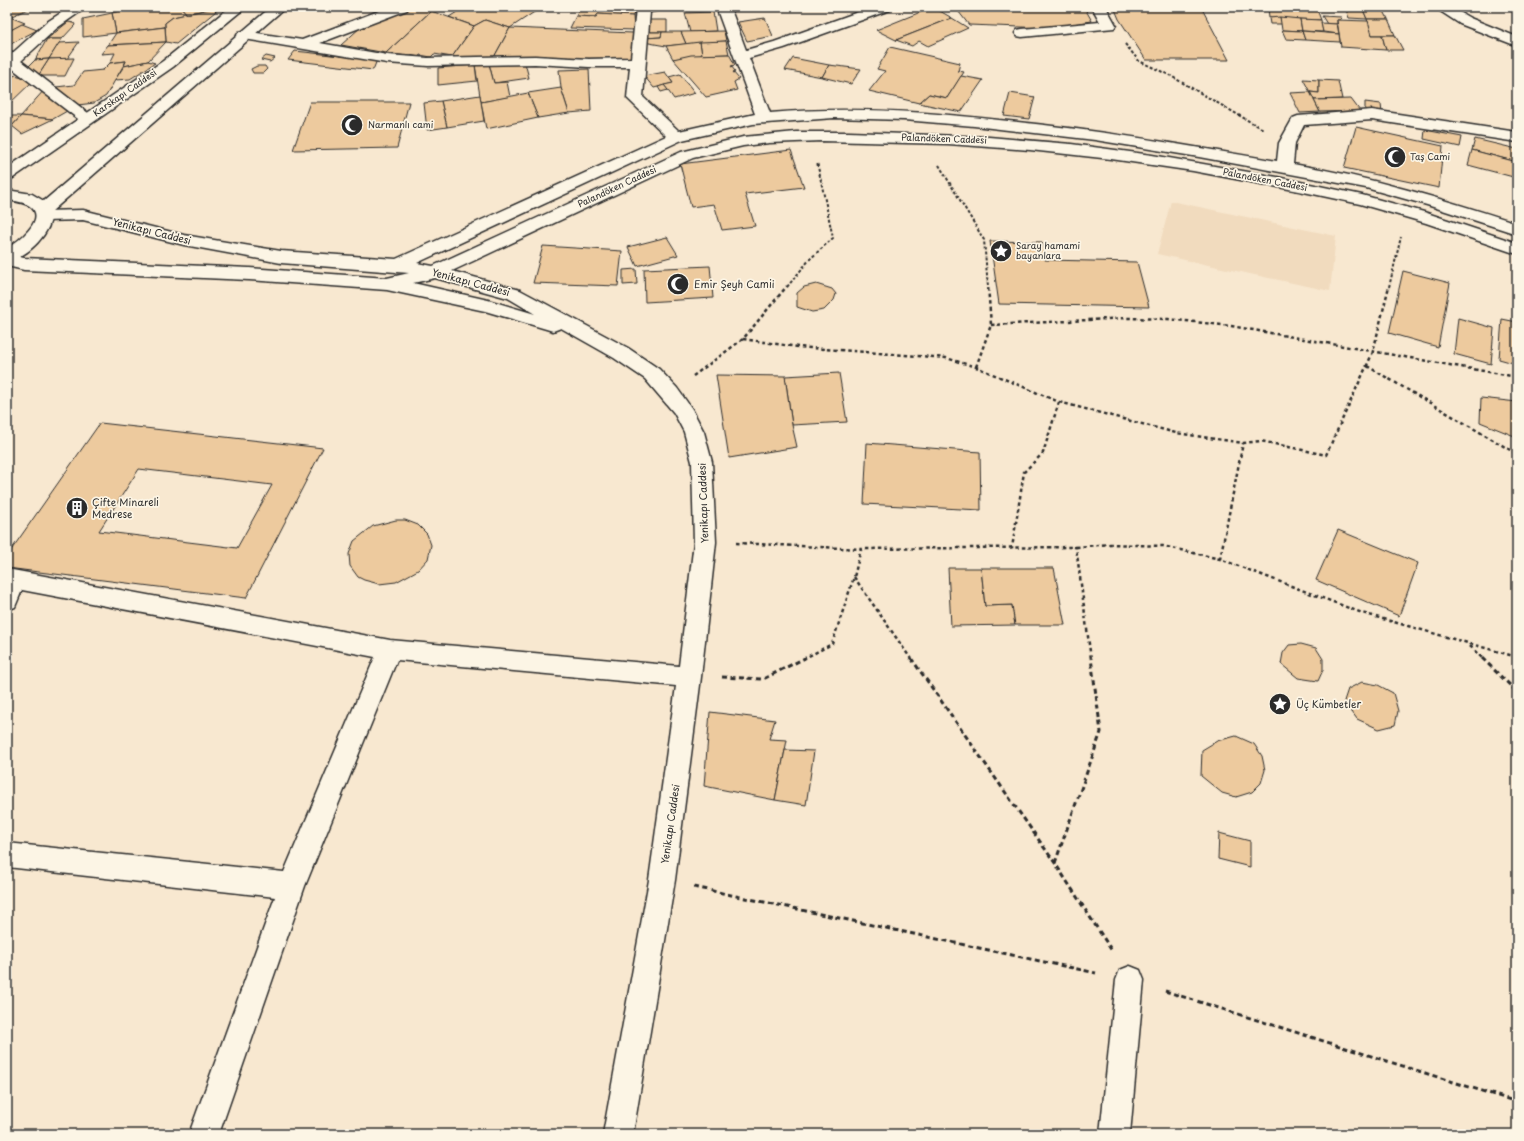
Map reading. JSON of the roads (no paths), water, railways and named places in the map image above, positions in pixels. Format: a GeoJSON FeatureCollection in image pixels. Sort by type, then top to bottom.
{"type":"FeatureCollection","features":[{"type":"Feature","properties":{"kind":"street"},"geometry":{"type":"LineString","coordinates":[[80,7],[52,25],[9,64],[87,119]]}},
{"type":"Feature","properties":{"kind":"street","name":"Karskapı Caddesi"},"geometry":{"type":"LineString","coordinates":[[7,175],[168,64],[239,7]]}},
{"type":"Feature","properties":{"kind":"street"},"geometry":{"type":"LineString","coordinates":[[43,213],[244,35],[279,7]]}},
{"type":"Feature","properties":{"kind":"street"},"geometry":{"type":"LineString","coordinates":[[305,45],[402,7]]}},
{"type":"Feature","properties":{"kind":"street"},"geometry":{"type":"LineString","coordinates":[[654,7],[643,8],[634,98],[676,137]]}},
{"type":"Feature","properties":{"kind":"street"},"geometry":{"type":"LineString","coordinates":[[722,7],[764,118]]}},
{"type":"Feature","properties":{"kind":"street"},"geometry":{"type":"LineString","coordinates":[[741,56],[779,45],[885,7]]}},
{"type":"Feature","properties":{"kind":"street"},"geometry":{"type":"LineString","coordinates":[[1022,33],[1109,25],[1099,7]]}},
{"type":"Feature","properties":{"kind":"street"},"geometry":{"type":"LineString","coordinates":[[1441,7],[1465,21],[1517,42]]}},
{"type":"Feature","properties":{"kind":"street"},"geometry":{"type":"LineString","coordinates":[[244,35],[387,59],[428,62],[535,60],[638,62]]}},
{"type":"Feature","properties":{"kind":"street","name":"Palandöken Caddesi"},"geometry":{"type":"LineString","coordinates":[[398,265],[676,137],[721,125],[764,118],[802,115],[875,115],[1017,126],[1159,144],[1285,167],[1382,187],[1435,202],[1517,229]]}},
{"type":"Feature","properties":{"kind":"street"},"geometry":{"type":"LineString","coordinates":[[1285,167],[1287,142],[1298,121],[1372,115],[1517,137]]}},
{"type":"Feature","properties":{"kind":"street","name":"Palandöken Caddesi"},"geometry":{"type":"LineString","coordinates":[[387,284],[435,272],[687,155],[729,143],[756,138],[812,135],[923,138],[1050,146],[1173,162],[1321,190],[1407,212],[1517,249]]}},
{"type":"Feature","properties":{"kind":"street"},"geometry":{"type":"LineString","coordinates":[[7,195],[24,197],[35,202],[43,213],[42,227],[34,239],[20,250],[7,256]]}},
{"type":"Feature","properties":{"kind":"street","name":"Yenikapı Caddesi"},"geometry":{"type":"LineString","coordinates":[[43,213],[83,215],[184,240],[280,257],[398,265],[435,272],[514,294],[592,337],[652,374],[670,393],[682,409],[694,432],[702,462],[705,542],[662,880],[618,1134]]}},
{"type":"Feature","properties":{"kind":"street"},"geometry":{"type":"LineString","coordinates":[[7,260],[24,264],[264,274],[387,284],[488,306],[592,337]]}},
{"type":"Feature","properties":{"kind":"street"},"geometry":{"type":"LineString","coordinates":[[7,601],[11,579],[390,650],[689,676]]}},
{"type":"Feature","properties":{"kind":"street"},"geometry":{"type":"LineString","coordinates":[[204,1134],[292,886],[390,650]]}},
{"type":"Feature","properties":{"kind":"street"},"geometry":{"type":"LineString","coordinates":[[7,855],[292,886]]}},
{"type":"Feature","properties":{"kind":"street"},"geometry":{"type":"LineString","coordinates":[[1115,1134],[1130,980]]}},
{"type":"Feature","properties":{"kind":"place","name":"Narmanlı cami"},"geometry":{"type":"Point","coordinates":[352,125]}},
{"type":"Feature","properties":{"kind":"place","name":"Taş Cami"},"geometry":{"type":"Point","coordinates":[1395,157]}},
{"type":"Feature","properties":{"kind":"place","name":"Saray hamami bayanlara"},"geometry":{"type":"Point","coordinates":[1001,251]}},
{"type":"Feature","properties":{"kind":"place","name":"Emir Şeyh Camii"},"geometry":{"type":"Point","coordinates":[678,284]}},
{"type":"Feature","properties":{"kind":"place","name":"Çifte Minareli Medrese"},"geometry":{"type":"Point","coordinates":[77,508]}},
{"type":"Feature","properties":{"kind":"place","name":"Üç Kümbetler"},"geometry":{"type":"Point","coordinates":[1280,704]}}]}
